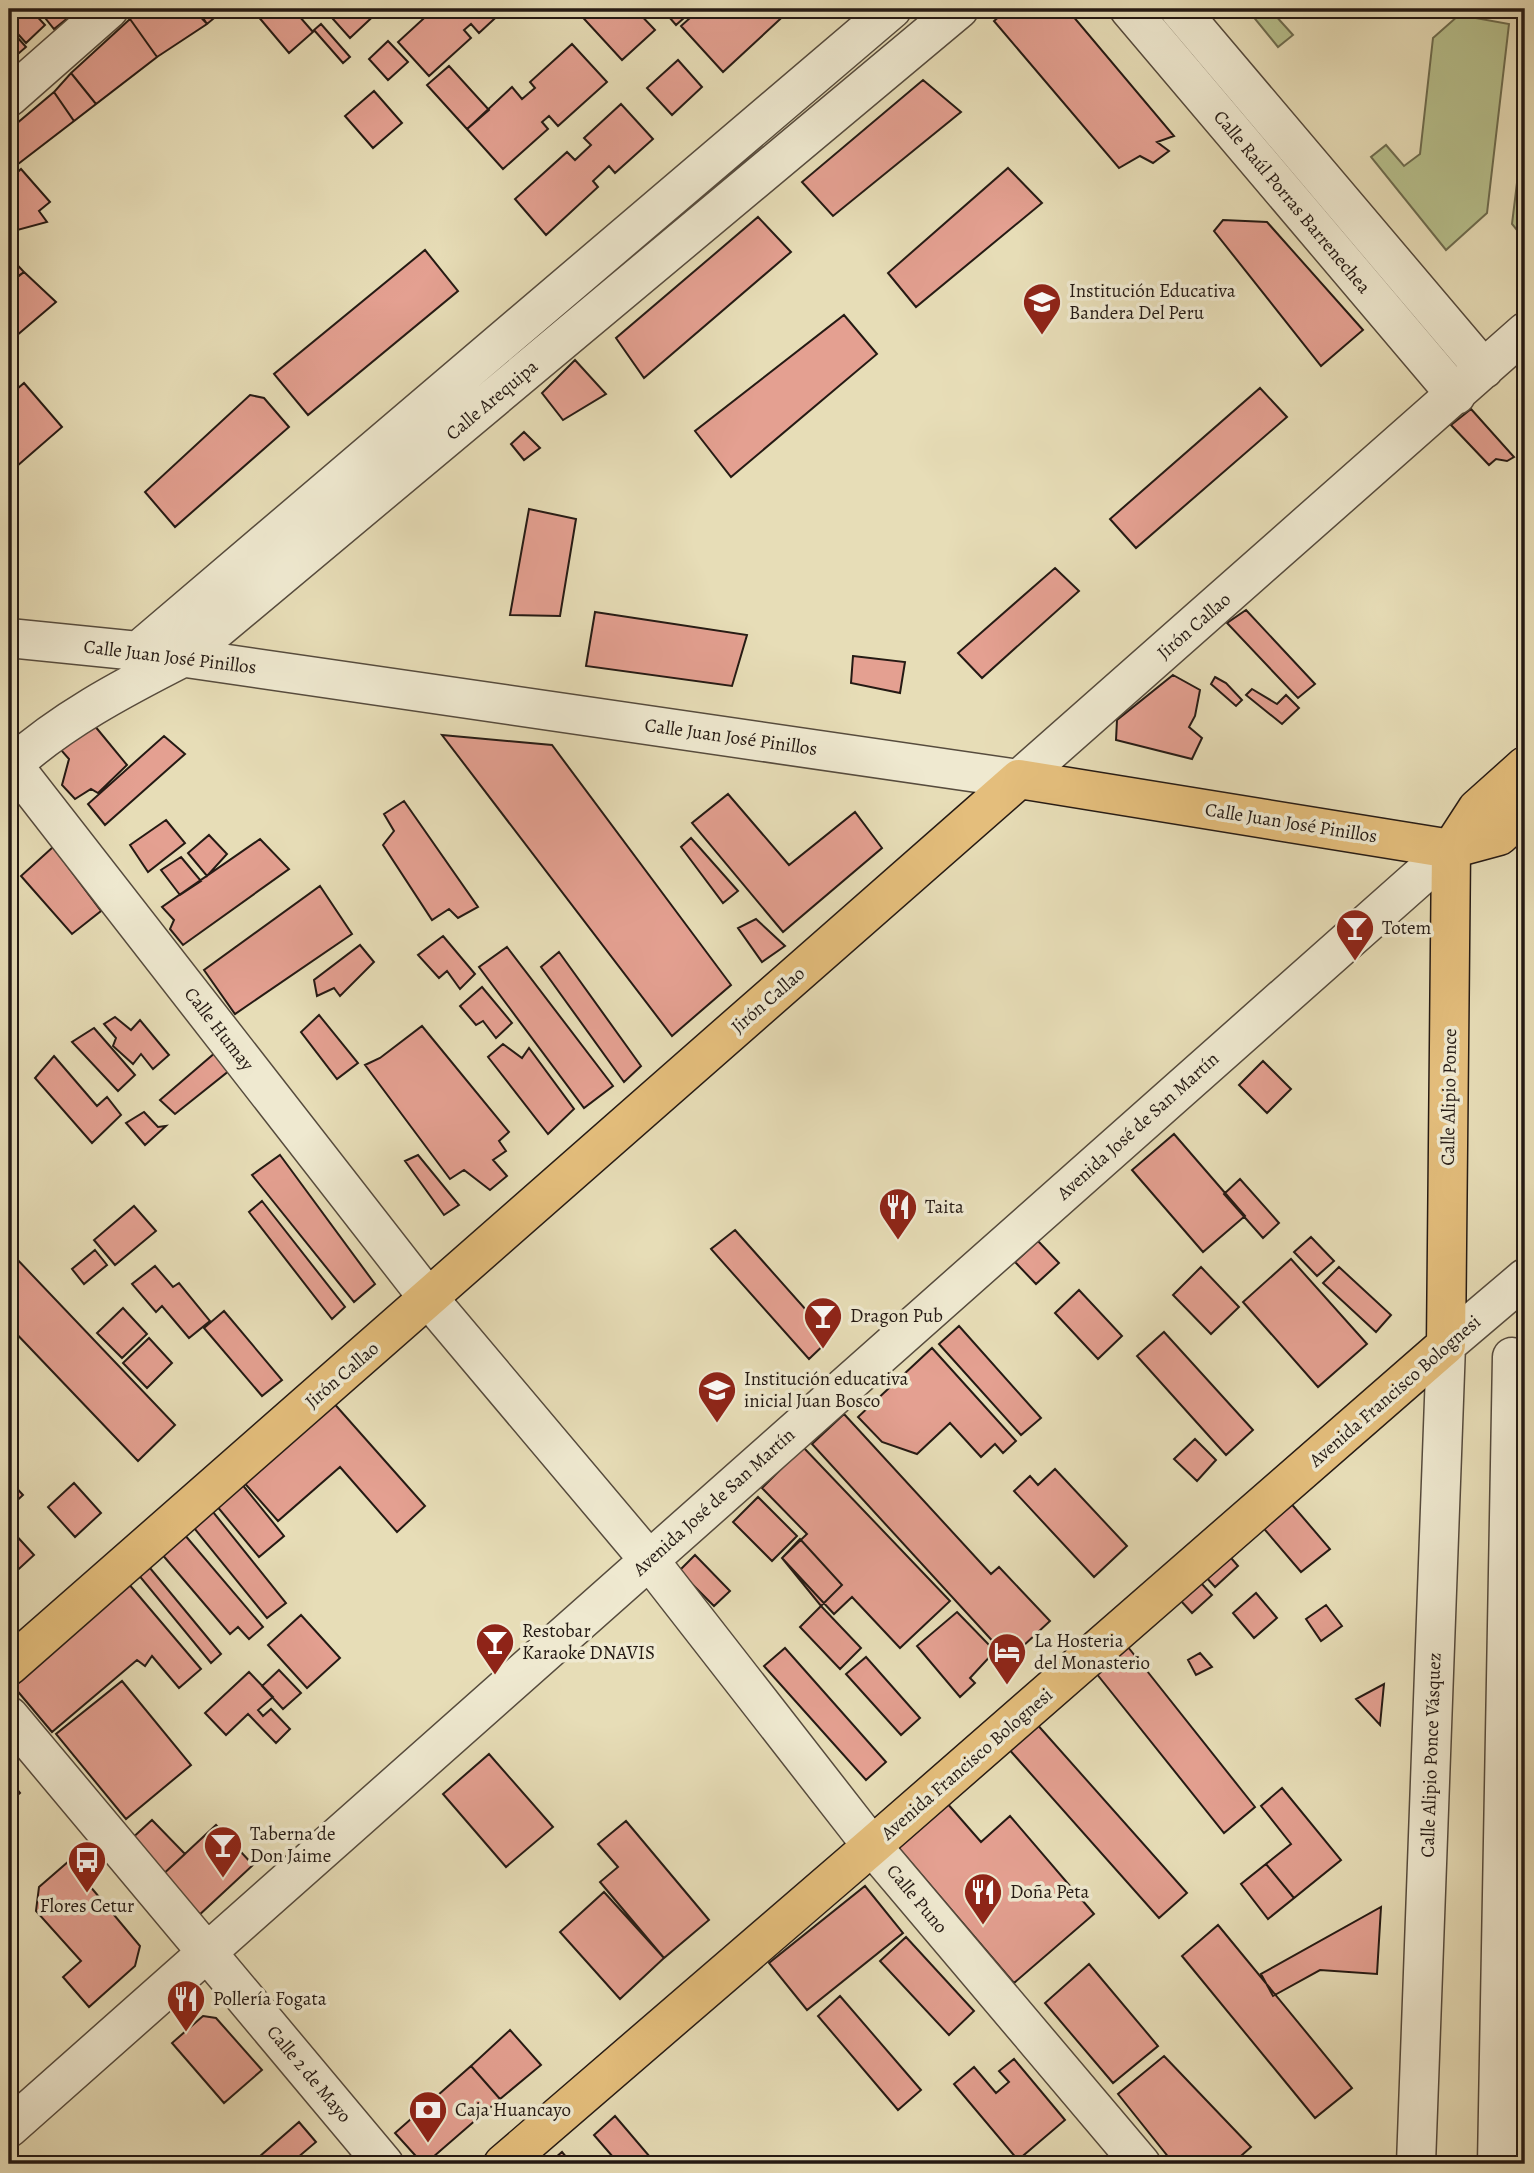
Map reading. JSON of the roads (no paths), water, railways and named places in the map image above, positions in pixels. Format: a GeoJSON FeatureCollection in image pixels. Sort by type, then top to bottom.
{"type":"FeatureCollection","features":[{"type":"Feature","properties":{"kind":"main road","name":"Avenida José de San Martín"},"geometry":{"type":"LineString","coordinates":[[1451,849],[1477,810],[1525,766]]}},
{"type":"Feature","properties":{"kind":"main road","name":"Calle Juan José Pinillos"},"geometry":{"type":"LineString","coordinates":[[1019,779],[1451,849]]}},
{"type":"Feature","properties":{"kind":"main road","name":"Jirón Callao"},"geometry":{"type":"LineString","coordinates":[[9,1667],[1019,779]]}},
{"type":"Feature","properties":{"kind":"main road","name":"Avenida José de San Martín"},"geometry":{"type":"LineString","coordinates":[[1451,849],[1499,836],[1525,813]]}},
{"type":"Feature","properties":{"kind":"main road","name":"Calle Alipio Ponce"},"geometry":{"type":"LineString","coordinates":[[1446,1345],[1451,849]]}},
{"type":"Feature","properties":{"kind":"main road","name":"Avenida Francisco Bolognesi"},"geometry":{"type":"LineString","coordinates":[[503,2164],[1446,1345]]}},
{"type":"Feature","properties":{"kind":"street"},"geometry":{"type":"LineString","coordinates":[[9,97],[109,9]]}},
{"type":"Feature","properties":{"kind":"street","name":"Calle Arequipa"},"geometry":{"type":"LineString","coordinates":[[138,651],[892,9]]}},
{"type":"Feature","properties":{"kind":"street","name":"Calle Arequipa"},"geometry":{"type":"LineString","coordinates":[[10,764],[124,687],[184,657],[959,9]]}},
{"type":"Feature","properties":{"kind":"street","name":"Calle Raúl Porras Barrenechea"},"geometry":{"type":"LineString","coordinates":[[1129,9],[1456,395]]}},
{"type":"Feature","properties":{"kind":"street","name":"Calle Raúl Porras Barrenechea"},"geometry":{"type":"LineString","coordinates":[[1179,9],[1484,369]]}},
{"type":"Feature","properties":{"kind":"street","name":"Jirón Callao"},"geometry":{"type":"LineString","coordinates":[[1019,779],[1525,332]]}},
{"type":"Feature","properties":{"kind":"street","name":"Calle Juan José Pinillos"},"geometry":{"type":"LineString","coordinates":[[9,638],[184,657],[1019,779]]}},
{"type":"Feature","properties":{"kind":"street","name":"Calle Humay"},"geometry":{"type":"LineString","coordinates":[[10,764],[429,1299],[649,1560]]}},
{"type":"Feature","properties":{"kind":"street","name":"Avenida José de San Martín"},"geometry":{"type":"LineString","coordinates":[[9,2128],[1451,849]]}},
{"type":"Feature","properties":{"kind":"street","name":"Avenida Francisco Bolognesi"},"geometry":{"type":"LineString","coordinates":[[1446,1345],[1525,1278]]}},
{"type":"Feature","properties":{"kind":"street"},"geometry":{"type":"LineString","coordinates":[[1446,1345],[1519,1352],[1497,2164]]}},
{"type":"Feature","properties":{"kind":"street","name":"Calle Alipio Ponce Vásquez"},"geometry":{"type":"LineString","coordinates":[[1416,2164],[1446,1345]]}},
{"type":"Feature","properties":{"kind":"street","name":"Calle Puno"},"geometry":{"type":"LineString","coordinates":[[649,1560],[872,1846],[1141,2164]]}},
{"type":"Feature","properties":{"kind":"street","name":"Calle 2 de Mayo"},"geometry":{"type":"LineString","coordinates":[[9,1716],[384,2164]]}},
{"type":"Feature","properties":{"kind":"place","name":"Institución Educativa Bandera Del Peru"},"geometry":{"type":"Point","coordinates":[1042,336]}},
{"type":"Feature","properties":{"kind":"place","name":"Totem"},"geometry":{"type":"Point","coordinates":[1355,962]}},
{"type":"Feature","properties":{"kind":"place","name":"Taita"},"geometry":{"type":"Point","coordinates":[898,1241]}},
{"type":"Feature","properties":{"kind":"place","name":"Dragon Pub"},"geometry":{"type":"Point","coordinates":[823,1350]}},
{"type":"Feature","properties":{"kind":"place","name":"Institución educativa inicial Juan Bosco"},"geometry":{"type":"Point","coordinates":[717,1424]}},
{"type":"Feature","properties":{"kind":"place","name":"Restobar Karaoke DNAVIS"},"geometry":{"type":"Point","coordinates":[495,1676]}},
{"type":"Feature","properties":{"kind":"place","name":"La Hosteria del Monasterio"},"geometry":{"type":"Point","coordinates":[1007,1686]}},
{"type":"Feature","properties":{"kind":"place","name":"Taberna de Don Jaime"},"geometry":{"type":"Point","coordinates":[223,1879]}},
{"type":"Feature","properties":{"kind":"place","name":"Flores Cetur"},"geometry":{"type":"Point","coordinates":[87,1894]}},
{"type":"Feature","properties":{"kind":"place","name":"Doña Peta"},"geometry":{"type":"Point","coordinates":[983,1926]}},
{"type":"Feature","properties":{"kind":"place","name":"Pollería Fogata"},"geometry":{"type":"Point","coordinates":[186,2033]}},
{"type":"Feature","properties":{"kind":"place","name":"Caja Huancayo"},"geometry":{"type":"Point","coordinates":[428,2144]}}]}
